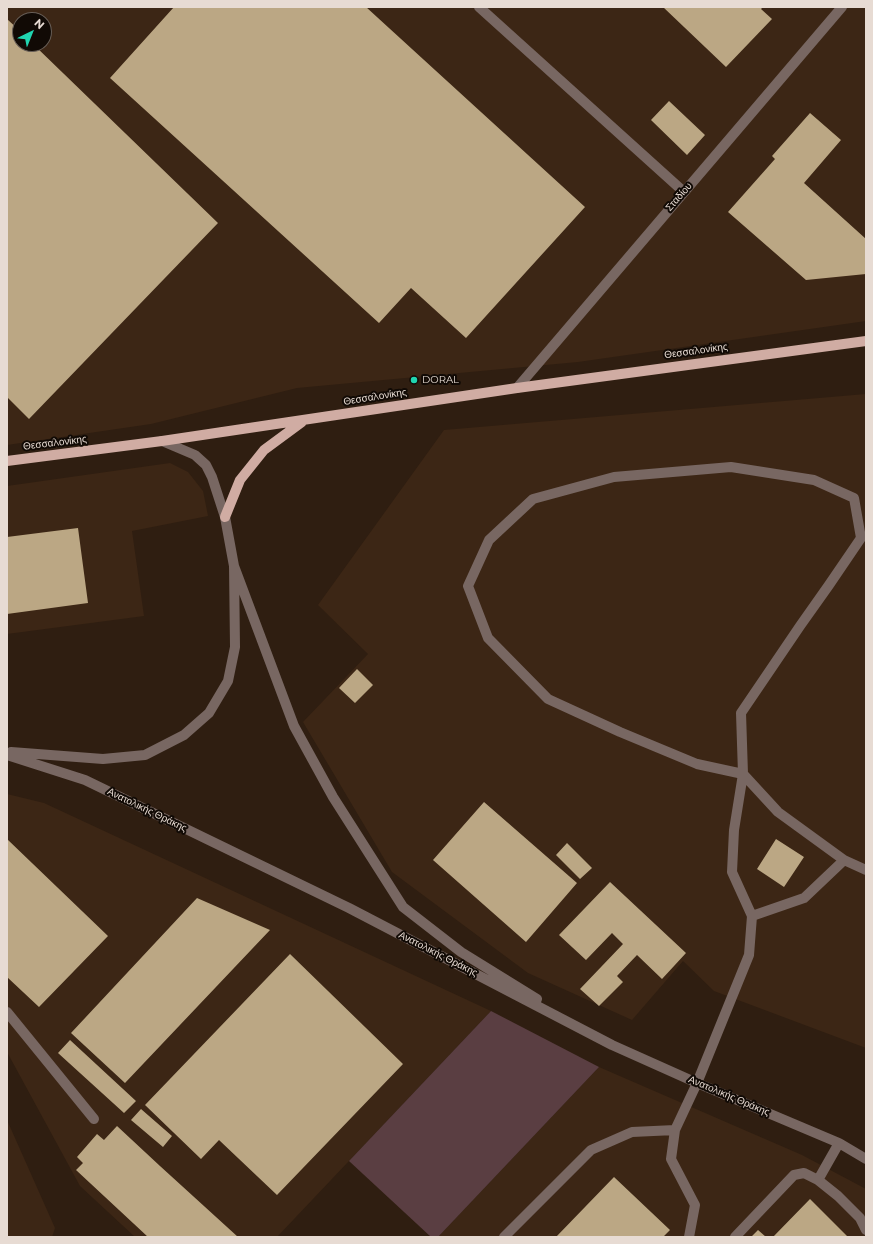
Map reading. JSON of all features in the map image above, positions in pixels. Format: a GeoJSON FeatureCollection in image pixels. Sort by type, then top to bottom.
{"type":"FeatureCollection","features":[{"type":"Feature","properties":{"kind":"main road","name":"Θεσσαλονίκης"},"geometry":{"type":"LineString","coordinates":[[7,462],[162,441],[517,388],[866,341]]}},
{"type":"Feature","properties":{"kind":"main road"},"geometry":{"type":"LineString","coordinates":[[226,517],[240,480],[264,450],[304,420]]}},
{"type":"Feature","properties":{"kind":"street"},"geometry":{"type":"LineString","coordinates":[[479,7],[684,192]]}},
{"type":"Feature","properties":{"kind":"street","name":"Σταδίου"},"geometry":{"type":"LineString","coordinates":[[517,388],[842,7]]}},
{"type":"Feature","properties":{"kind":"street"},"geometry":{"type":"LineString","coordinates":[[7,752],[103,760],[145,755],[184,735],[209,713],[228,681],[235,647],[234,566],[226,517],[212,477],[206,465],[195,455],[162,441]]}},
{"type":"Feature","properties":{"kind":"street"},"geometry":{"type":"LineString","coordinates":[[689,1237],[695,1206],[671,1159],[675,1130],[697,1083],[749,955],[752,916],[732,872],[734,830],[743,774],[741,713],[861,538],[854,498],[814,480],[731,467],[614,478],[532,498],[489,540],[468,586],[488,638],[548,700],[697,764],[743,774],[778,812],[844,860],[866,870]]}},
{"type":"Feature","properties":{"kind":"street"},"geometry":{"type":"LineString","coordinates":[[234,566],[294,726],[332,797],[403,907],[462,952],[612,1044]]}},
{"type":"Feature","properties":{"kind":"street","name":"Ανατολικής Θράκης"},"geometry":{"type":"LineString","coordinates":[[7,755],[85,780],[349,908],[612,1044],[697,1083],[839,1144],[866,1159]]}},
{"type":"Feature","properties":{"kind":"street"},"geometry":{"type":"LineString","coordinates":[[752,916],[804,898],[844,860]]}},
{"type":"Feature","properties":{"kind":"street"},"geometry":{"type":"LineString","coordinates":[[7,1012],[94,1119]]}},
{"type":"Feature","properties":{"kind":"street"},"geometry":{"type":"LineString","coordinates":[[504,1237],[591,1150],[632,1132],[675,1130]]}},
{"type":"Feature","properties":{"kind":"street"},"geometry":{"type":"LineString","coordinates":[[818,1180],[839,1144]]}},
{"type":"Feature","properties":{"kind":"street"},"geometry":{"type":"LineString","coordinates":[[735,1237],[794,1175],[804,1173],[818,1180],[838,1196],[860,1218],[866,1230]]}},
{"type":"Feature","properties":{"kind":"shaded area"},"geometry":{"type":"Polygon","coordinates":[[[7,7],[866,7],[866,321],[578,362],[297,388],[151,424],[7,445],[7,7]]]}},
{"type":"Feature","properties":{"kind":"shaded area"},"geometry":{"type":"Polygon","coordinates":[[[866,394],[866,1048],[714,991],[683,961],[632,1020],[528,973],[392,872],[303,722],[368,654],[318,605],[444,430],[866,394]]]}},
{"type":"Feature","properties":{"kind":"shaded area"},"geometry":{"type":"Polygon","coordinates":[[[170,463],[188,472],[203,491],[208,516],[132,531],[144,616],[7,634],[7,486],[170,463]]]}},
{"type":"Feature","properties":{"kind":"shaded area"},"geometry":{"type":"Polygon","coordinates":[[[7,794],[44,803],[491,1011],[277,1237],[135,1237],[80,1186],[7,1052],[7,794]]]}},
{"type":"Feature","properties":{"kind":"shaded area"},"geometry":{"type":"Polygon","coordinates":[[[491,1011],[599,1067],[438,1237],[431,1237],[349,1161],[491,1011]]]}},
{"type":"Feature","properties":{"kind":"shaded area"},"geometry":{"type":"Polygon","coordinates":[[[599,1067],[802,1155],[866,1189],[866,1237],[438,1237],[599,1067]]]}},
{"type":"Feature","properties":{"kind":"shaded area"},"geometry":{"type":"Polygon","coordinates":[[[7,1120],[55,1228],[52,1237],[7,1237],[7,1120]]]}},
{"type":"Feature","properties":{"kind":"building"},"geometry":{"type":"Polygon","coordinates":[[[174,7],[366,7],[585,207],[466,338],[411,288],[379,323],[110,78],[174,7]]]}},
{"type":"Feature","properties":{"kind":"building"},"geometry":{"type":"Polygon","coordinates":[[[663,7],[763,7],[761,9],[772,19],[726,67],[663,7]]]}},
{"type":"Feature","properties":{"kind":"building"},"geometry":{"type":"Polygon","coordinates":[[[7,19],[12,24],[12,52],[41,52],[218,223],[29,419],[7,397],[7,19]]]}},
{"type":"Feature","properties":{"kind":"building"},"geometry":{"type":"Polygon","coordinates":[[[669,101],[705,135],[687,155],[651,120],[669,101]]]}},
{"type":"Feature","properties":{"kind":"building"},"geometry":{"type":"Polygon","coordinates":[[[810,113],[841,140],[804,183],[866,239],[866,274],[806,280],[728,212],[775,159],[772,156],[810,113]]]}},
{"type":"Feature","properties":{"kind":"building"},"geometry":{"type":"Polygon","coordinates":[[[78,528],[88,603],[7,614],[7,537],[78,528]]]}},
{"type":"Feature","properties":{"kind":"building"},"geometry":{"type":"Polygon","coordinates":[[[357,669],[373,685],[355,703],[339,688],[357,669]]]}},
{"type":"Feature","properties":{"kind":"building"},"geometry":{"type":"Polygon","coordinates":[[[484,802],[577,883],[526,942],[433,860],[484,802]]]}},
{"type":"Feature","properties":{"kind":"building"},"geometry":{"type":"Polygon","coordinates":[[[7,839],[108,936],[39,1007],[7,977],[7,839]]]}},
{"type":"Feature","properties":{"kind":"building"},"geometry":{"type":"Polygon","coordinates":[[[776,839],[804,857],[784,887],[757,869],[776,839]]]}},
{"type":"Feature","properties":{"kind":"building"},"geometry":{"type":"Polygon","coordinates":[[[567,843],[592,868],[580,879],[556,855],[567,843]]]}},
{"type":"Feature","properties":{"kind":"building"},"geometry":{"type":"Polygon","coordinates":[[[610,882],[686,953],[662,979],[637,955],[617,976],[623,982],[599,1006],[580,989],[623,944],[612,933],[586,960],[559,935],[610,882]]]}},
{"type":"Feature","properties":{"kind":"building"},"geometry":{"type":"Polygon","coordinates":[[[197,898],[270,930],[125,1083],[71,1033],[197,898]]]}},
{"type":"Feature","properties":{"kind":"building"},"geometry":{"type":"Polygon","coordinates":[[[290,954],[403,1064],[277,1195],[219,1140],[201,1159],[145,1105],[290,954]]]}},
{"type":"Feature","properties":{"kind":"building"},"geometry":{"type":"Polygon","coordinates":[[[70,1040],[136,1101],[124,1113],[58,1053],[70,1040]]]}},
{"type":"Feature","properties":{"kind":"building"},"geometry":{"type":"Polygon","coordinates":[[[141,1109],[172,1136],[163,1147],[131,1120],[141,1109]]]}},
{"type":"Feature","properties":{"kind":"building"},"geometry":{"type":"Polygon","coordinates":[[[117,1126],[238,1237],[148,1237],[76,1170],[83,1163],[77,1157],[97,1134],[104,1140],[117,1126]]]}},
{"type":"Feature","properties":{"kind":"building"},"geometry":{"type":"Polygon","coordinates":[[[614,1177],[670,1230],[663,1237],[556,1237],[614,1177]]]}},
{"type":"Feature","properties":{"kind":"building"},"geometry":{"type":"Polygon","coordinates":[[[810,1199],[848,1237],[773,1237],[810,1199]]]}},
{"type":"Feature","properties":{"kind":"building"},"geometry":{"type":"Polygon","coordinates":[[[758,1230],[766,1237],[751,1237],[758,1230]]]}},
{"type":"Feature","properties":{"kind":"place","name":"DORAL"},"geometry":{"type":"Point","coordinates":[414,380]}}]}
